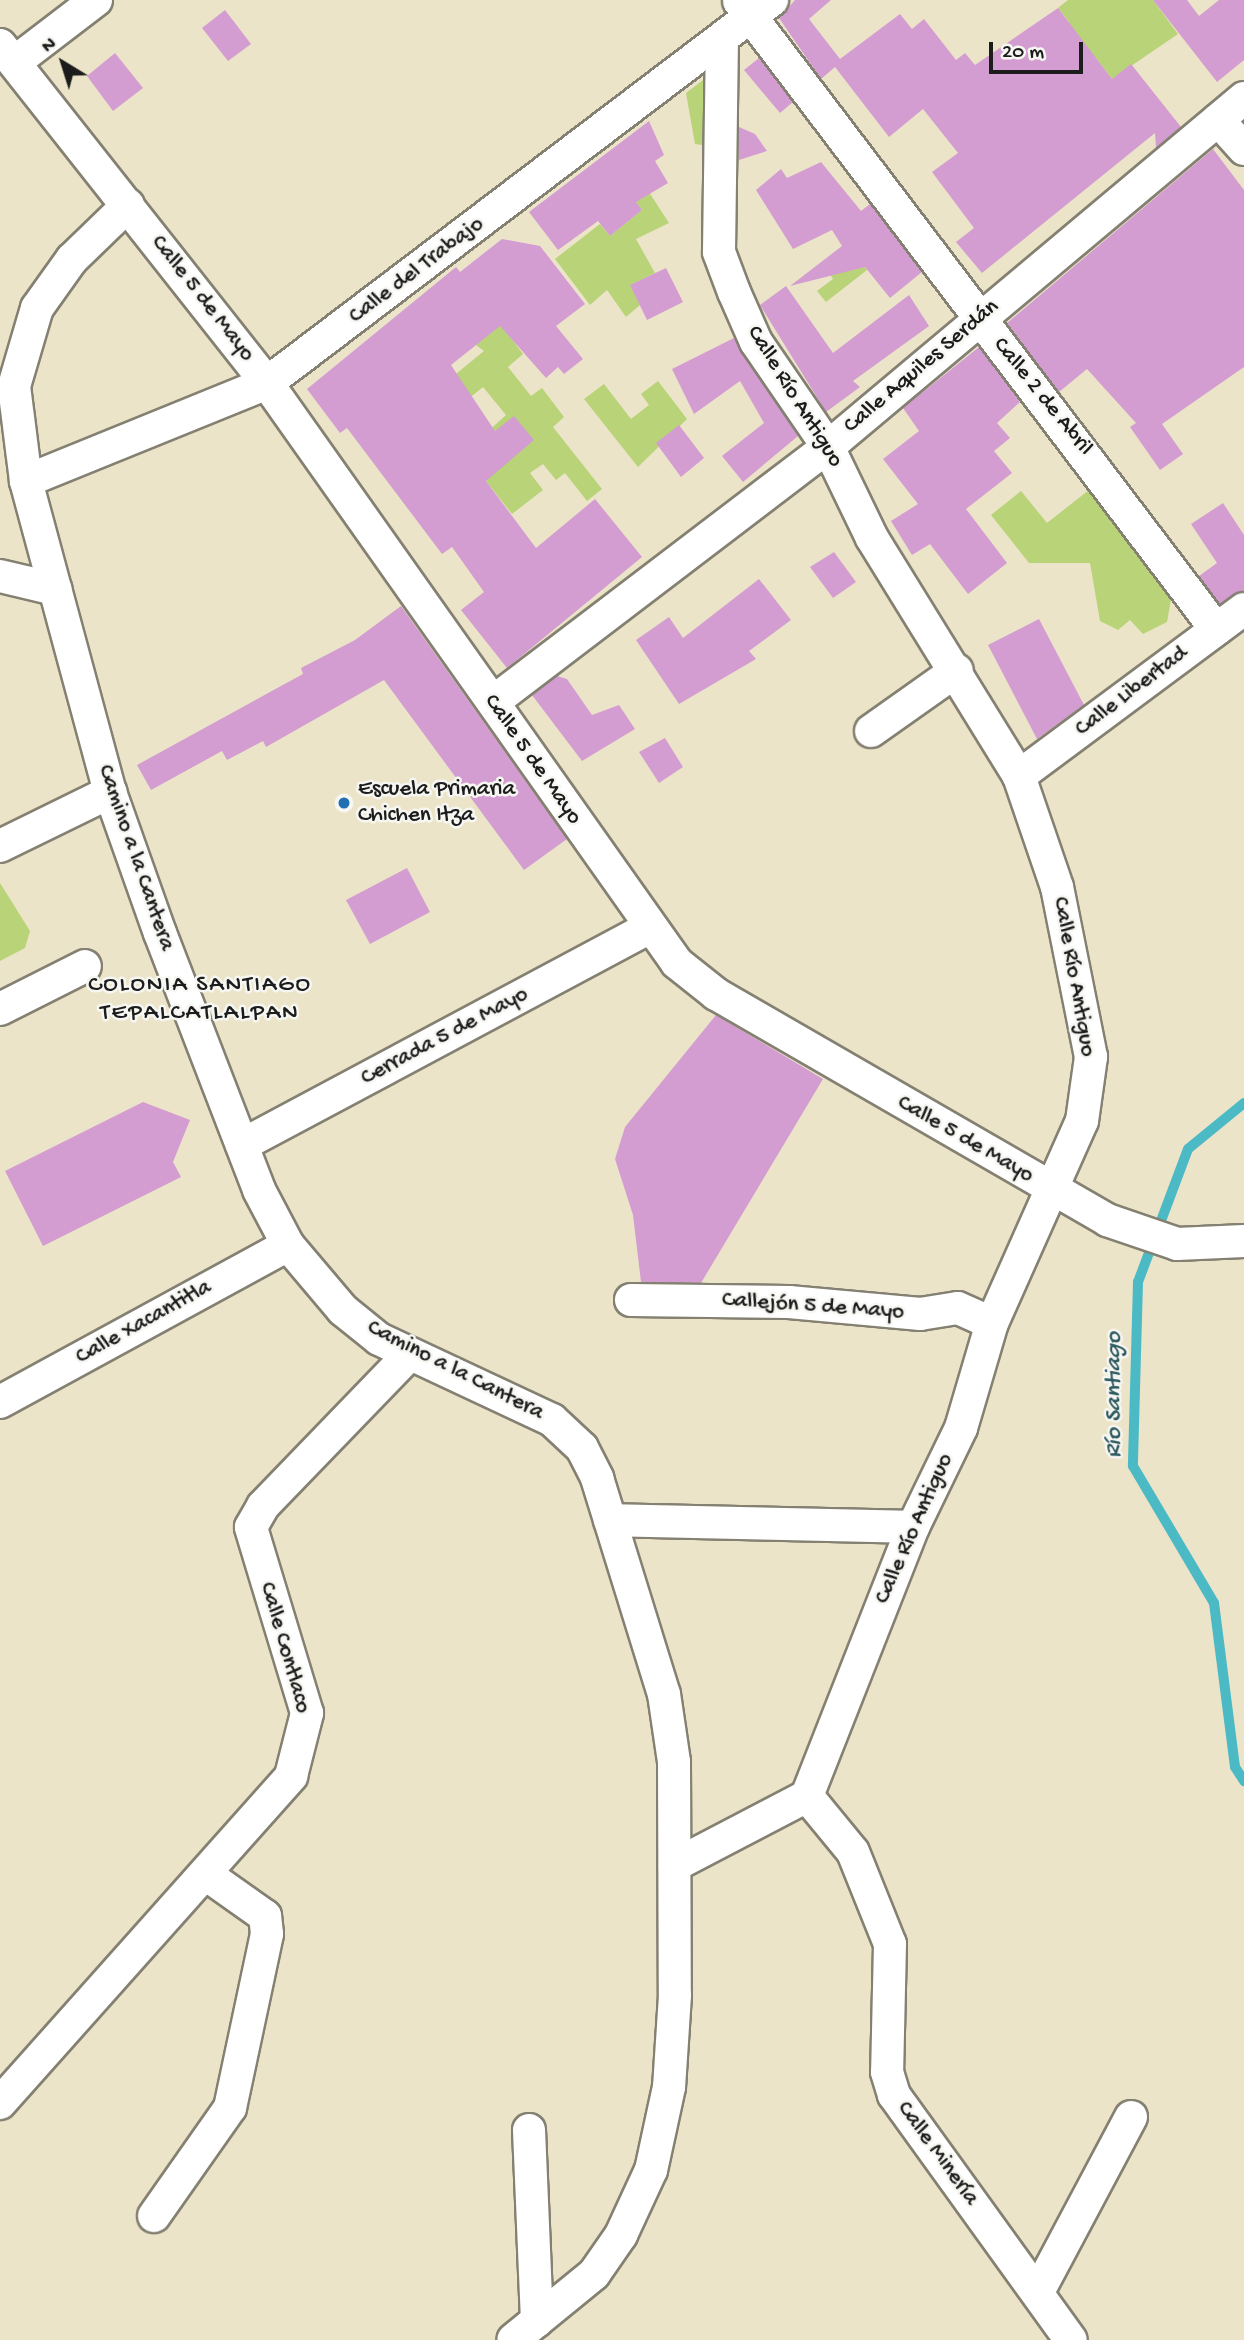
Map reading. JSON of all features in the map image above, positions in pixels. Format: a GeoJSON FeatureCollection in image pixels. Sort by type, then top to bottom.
{"type":"FeatureCollection","features":[{"type":"Feature","properties":{"kind":"street"},"geometry":{"type":"LineString","coordinates":[[7,54],[96,0]]}},
{"type":"Feature","properties":{"kind":"street","name":"Calle del Trabajo"},"geometry":{"type":"LineString","coordinates":[[26,481],[267,383],[722,42],[754,5]]}},
{"type":"Feature","properties":{"kind":"street","name":"Calle 2 de Abril"},"geometry":{"type":"LineString","coordinates":[[754,5],[978,319],[1102,471],[1216,629]]}},
{"type":"Feature","properties":{"kind":"street","name":"Calle Río Antiguo"},"geometry":{"type":"LineString","coordinates":[[722,42],[719,252],[756,342],[828,447],[872,538],[957,670],[1019,776],[1057,887],[1091,1057],[1082,1121],[1054,1191],[992,1323],[961,1428],[913,1527],[807,1796]]}},
{"type":"Feature","properties":{"kind":"street","name":"Calle 5 de Mayo"},"geometry":{"type":"LineString","coordinates":[[7,54],[267,383],[493,702],[648,928],[716,993],[1107,1220],[1177,1244],[1241,1243]]}},
{"type":"Feature","properties":{"kind":"street","name":"Calle Aquiles Serdán"},"geometry":{"type":"LineString","coordinates":[[493,702],[828,447],[1244,98]]}},
{"type":"Feature","properties":{"kind":"street"},"geometry":{"type":"LineString","coordinates":[[1218,120],[1244,149]]}},
{"type":"Feature","properties":{"kind":"street","name":"Camino a la Cantera"},"geometry":{"type":"LineString","coordinates":[[128,205],[72,259],[37,308],[24,344],[15,386],[26,481],[110,792],[242,1145],[288,1245],[343,1310],[410,1354],[572,1435],[597,1478],[664,1694],[674,1762],[675,1865],[669,2087],[651,2170],[621,2235],[594,2274],[525,2330]]}},
{"type":"Feature","properties":{"kind":"street"},"geometry":{"type":"LineString","coordinates":[[0,576],[55,589]]}},
{"type":"Feature","properties":{"kind":"street","name":"Calle Libertad"},"geometry":{"type":"LineString","coordinates":[[1019,776],[1244,609]]}},
{"type":"Feature","properties":{"kind":"street"},"geometry":{"type":"LineString","coordinates":[[872,731],[957,670]]}},
{"type":"Feature","properties":{"kind":"street"},"geometry":{"type":"LineString","coordinates":[[0,846],[110,792]]}},
{"type":"Feature","properties":{"kind":"street","name":"Cerrada 5 de Mayo"},"geometry":{"type":"LineString","coordinates":[[242,1145],[648,928]]}},
{"type":"Feature","properties":{"kind":"street"},"geometry":{"type":"LineString","coordinates":[[0,1009],[85,966]]}},
{"type":"Feature","properties":{"kind":"street","name":"Calle Xacantitla"},"geometry":{"type":"LineString","coordinates":[[0,1402],[288,1245]]}},
{"type":"Feature","properties":{"kind":"street","name":"Callejón 5 de Mayo"},"geometry":{"type":"LineString","coordinates":[[631,1300],[789,1301],[920,1314],[958,1308],[992,1323]]}},
{"type":"Feature","properties":{"kind":"street","name":"Calle Contlaco"},"geometry":{"type":"LineString","coordinates":[[0,2103],[207,1875],[291,1776],[307,1713],[251,1527],[263,1506],[410,1354]]}},
{"type":"Feature","properties":{"kind":"street"},"geometry":{"type":"LineString","coordinates":[[610,1520],[913,1527]]}},
{"type":"Feature","properties":{"kind":"street"},"geometry":{"type":"LineString","coordinates":[[675,1865],[807,1796]]}},
{"type":"Feature","properties":{"kind":"street","name":"Calle Minería"},"geometry":{"type":"LineString","coordinates":[[807,1796],[853,1852],[890,1944],[887,2072],[894,2095],[1039,2290],[1071,2340]]}},
{"type":"Feature","properties":{"kind":"street"},"geometry":{"type":"LineString","coordinates":[[154,2216],[230,2108],[267,1934],[265,1916],[207,1875]]}},
{"type":"Feature","properties":{"kind":"street"},"geometry":{"type":"LineString","coordinates":[[1039,2290],[1131,2116]]}},
{"type":"Feature","properties":{"kind":"street"},"geometry":{"type":"LineString","coordinates":[[525,2330],[529,2130]]}},
{"type":"Feature","properties":{"kind":"green space"},"geometry":{"type":"Polygon","coordinates":[[[1068,0],[1153,0],[1178,34],[1112,79],[1096,58],[1055,90],[1069,22],[1058,8],[1068,0]]]}},
{"type":"Feature","properties":{"kind":"green space"},"geometry":{"type":"Polygon","coordinates":[[[707,77],[709,146],[695,144],[686,93],[707,77]]]}},
{"type":"Feature","properties":{"kind":"green space"},"geometry":{"type":"Polygon","coordinates":[[[636,172],[669,223],[636,239],[655,273],[631,285],[640,305],[626,317],[607,290],[590,305],[555,259],[600,224],[610,236],[642,210],[615,176],[636,172]]]}},
{"type":"Feature","properties":{"kind":"green space"},"geometry":{"type":"Polygon","coordinates":[[[850,248],[867,270],[826,302],[817,291],[833,279],[825,267],[850,248]]]}},
{"type":"Feature","properties":{"kind":"green space"},"geometry":{"type":"Polygon","coordinates":[[[490,310],[523,354],[508,367],[531,396],[542,388],[564,417],[553,427],[602,489],[587,501],[565,473],[556,480],[543,464],[530,473],[543,490],[512,514],[464,453],[506,415],[483,387],[441,421],[424,400],[484,351],[476,345],[490,310]]]}},
{"type":"Feature","properties":{"kind":"green space"},"geometry":{"type":"Polygon","coordinates":[[[658,381],[687,419],[638,467],[584,399],[604,384],[631,419],[649,405],[641,394],[658,381]]]}},
{"type":"Feature","properties":{"kind":"green space"},"geometry":{"type":"Polygon","coordinates":[[[1094,486],[1172,594],[1167,622],[1143,634],[1130,620],[1118,630],[1100,621],[1090,563],[1029,563],[991,515],[1021,491],[1047,523],[1094,486]]]}},
{"type":"Feature","properties":{"kind":"green space"},"geometry":{"type":"Polygon","coordinates":[[[0,883],[30,931],[25,948],[0,961],[0,883]]]}},
{"type":"Feature","properties":{"kind":"building"},"geometry":{"type":"Polygon","coordinates":[[[795,0],[831,0],[809,19],[840,59],[900,14],[912,29],[924,19],[956,60],[965,53],[975,65],[1058,8],[1112,79],[1131,64],[1181,127],[1156,148],[1155,133],[982,273],[956,242],[974,228],[932,172],[958,153],[923,109],[889,137],[835,67],[821,79],[779,18],[795,0]]]}},
{"type":"Feature","properties":{"kind":"building"},"geometry":{"type":"Polygon","coordinates":[[[1153,0],[1187,0],[1199,16],[1219,0],[1244,0],[1244,60],[1217,82],[1153,0]]]}},
{"type":"Feature","properties":{"kind":"building"},"geometry":{"type":"Polygon","coordinates":[[[225,10],[251,44],[228,61],[202,28],[225,10]]]}},
{"type":"Feature","properties":{"kind":"building"},"geometry":{"type":"Polygon","coordinates":[[[115,53],[143,88],[113,111],[87,76],[115,53]]]}},
{"type":"Feature","properties":{"kind":"building"},"geometry":{"type":"Polygon","coordinates":[[[759,58],[793,102],[780,113],[744,70],[759,58]]]}},
{"type":"Feature","properties":{"kind":"building"},"geometry":{"type":"Polygon","coordinates":[[[649,121],[664,155],[655,161],[668,183],[636,202],[642,210],[610,236],[598,221],[558,250],[529,212],[649,121]]]}},
{"type":"Feature","properties":{"kind":"building"},"geometry":{"type":"Polygon","coordinates":[[[739,127],[755,134],[767,151],[739,160],[739,127]]]}},
{"type":"Feature","properties":{"kind":"building"},"geometry":{"type":"Polygon","coordinates":[[[1213,149],[1244,190],[1244,367],[1162,424],[1183,454],[1160,470],[1130,427],[1136,423],[1087,369],[1059,392],[1007,323],[1213,149]]]}},
{"type":"Feature","properties":{"kind":"building"},"geometry":{"type":"Polygon","coordinates":[[[821,162],[861,211],[870,204],[922,272],[890,298],[865,267],[790,286],[842,246],[832,230],[793,249],[756,190],[781,169],[787,178],[821,162]]]}},
{"type":"Feature","properties":{"kind":"building"},"geometry":{"type":"Polygon","coordinates":[[[502,239],[540,246],[585,304],[556,326],[583,359],[564,374],[558,367],[546,378],[500,326],[451,365],[495,431],[514,416],[534,440],[486,481],[536,548],[595,499],[642,557],[507,668],[461,610],[484,592],[452,547],[442,554],[347,428],[340,433],[307,389],[456,267],[460,272],[502,239]]]}},
{"type":"Feature","properties":{"kind":"building"},"geometry":{"type":"Polygon","coordinates":[[[666,268],[683,302],[647,320],[630,285],[666,268]]]}},
{"type":"Feature","properties":{"kind":"building"},"geometry":{"type":"Polygon","coordinates":[[[786,286],[833,353],[909,295],[929,326],[853,381],[860,387],[826,412],[760,305],[786,286]]]}},
{"type":"Feature","properties":{"kind":"building"},"geometry":{"type":"Polygon","coordinates":[[[734,338],[798,436],[743,482],[722,456],[764,423],[740,381],[694,414],[672,369],[734,338]]]}},
{"type":"Feature","properties":{"kind":"building"},"geometry":{"type":"Polygon","coordinates":[[[979,347],[1020,402],[997,423],[1010,438],[994,451],[1012,473],[966,509],[1007,563],[968,594],[930,544],[912,555],[891,521],[918,504],[883,459],[919,431],[903,408],[979,347]]]}},
{"type":"Feature","properties":{"kind":"building"},"geometry":{"type":"Polygon","coordinates":[[[679,425],[704,458],[681,477],[656,443],[679,425]]]}},
{"type":"Feature","properties":{"kind":"building"},"geometry":{"type":"Polygon","coordinates":[[[1223,503],[1244,535],[1244,591],[1220,604],[1199,576],[1217,563],[1191,524],[1223,503]]]}},
{"type":"Feature","properties":{"kind":"building"},"geometry":{"type":"Polygon","coordinates":[[[834,552],[856,582],[833,598],[810,567],[834,552]]]}},
{"type":"Feature","properties":{"kind":"building"},"geometry":{"type":"Polygon","coordinates":[[[759,579],[791,620],[749,651],[756,659],[679,704],[636,640],[669,617],[683,638],[759,579]]]}},
{"type":"Feature","properties":{"kind":"building"},"geometry":{"type":"Polygon","coordinates":[[[401,606],[567,839],[524,870],[384,680],[266,747],[263,741],[227,760],[222,751],[151,790],[137,765],[303,674],[301,668],[355,640],[401,606]]]}},
{"type":"Feature","properties":{"kind":"building"},"geometry":{"type":"Polygon","coordinates":[[[1039,619],[1084,705],[1037,739],[988,645],[1039,619]]]}},
{"type":"Feature","properties":{"kind":"building"},"geometry":{"type":"Polygon","coordinates":[[[557,676],[567,679],[592,715],[619,705],[635,729],[582,761],[532,695],[557,676]]]}},
{"type":"Feature","properties":{"kind":"building"},"geometry":{"type":"Polygon","coordinates":[[[665,738],[683,767],[659,783],[639,752],[665,738]]]}},
{"type":"Feature","properties":{"kind":"building"},"geometry":{"type":"Polygon","coordinates":[[[407,868],[430,912],[370,944],[346,900],[407,868]]]}},
{"type":"Feature","properties":{"kind":"building"},"geometry":{"type":"Polygon","coordinates":[[[716,1015],[823,1079],[701,1283],[641,1282],[633,1215],[615,1159],[625,1127],[716,1015]]]}},
{"type":"Feature","properties":{"kind":"building"},"geometry":{"type":"Polygon","coordinates":[[[143,1102],[190,1120],[173,1162],[181,1177],[43,1246],[5,1171],[143,1102]]]}},
{"type":"Feature","properties":{"kind":"waterway","name":"Río Santiago"},"geometry":{"type":"LineString","coordinates":[[1244,1103],[1188,1149],[1138,1282],[1133,1466],[1214,1603],[1235,1767],[1244,1781]]}},
{"type":"Feature","properties":{"kind":"place","name":"Escuela Primaria Chichen Itza"},"geometry":{"type":"Point","coordinates":[344,803]}},
{"type":"Feature","properties":{"kind":"district","name":"COLONIA SANTIAGO TEPALCATLALPAN"},"geometry":{"type":"Point","coordinates":[200,1000]}}]}
